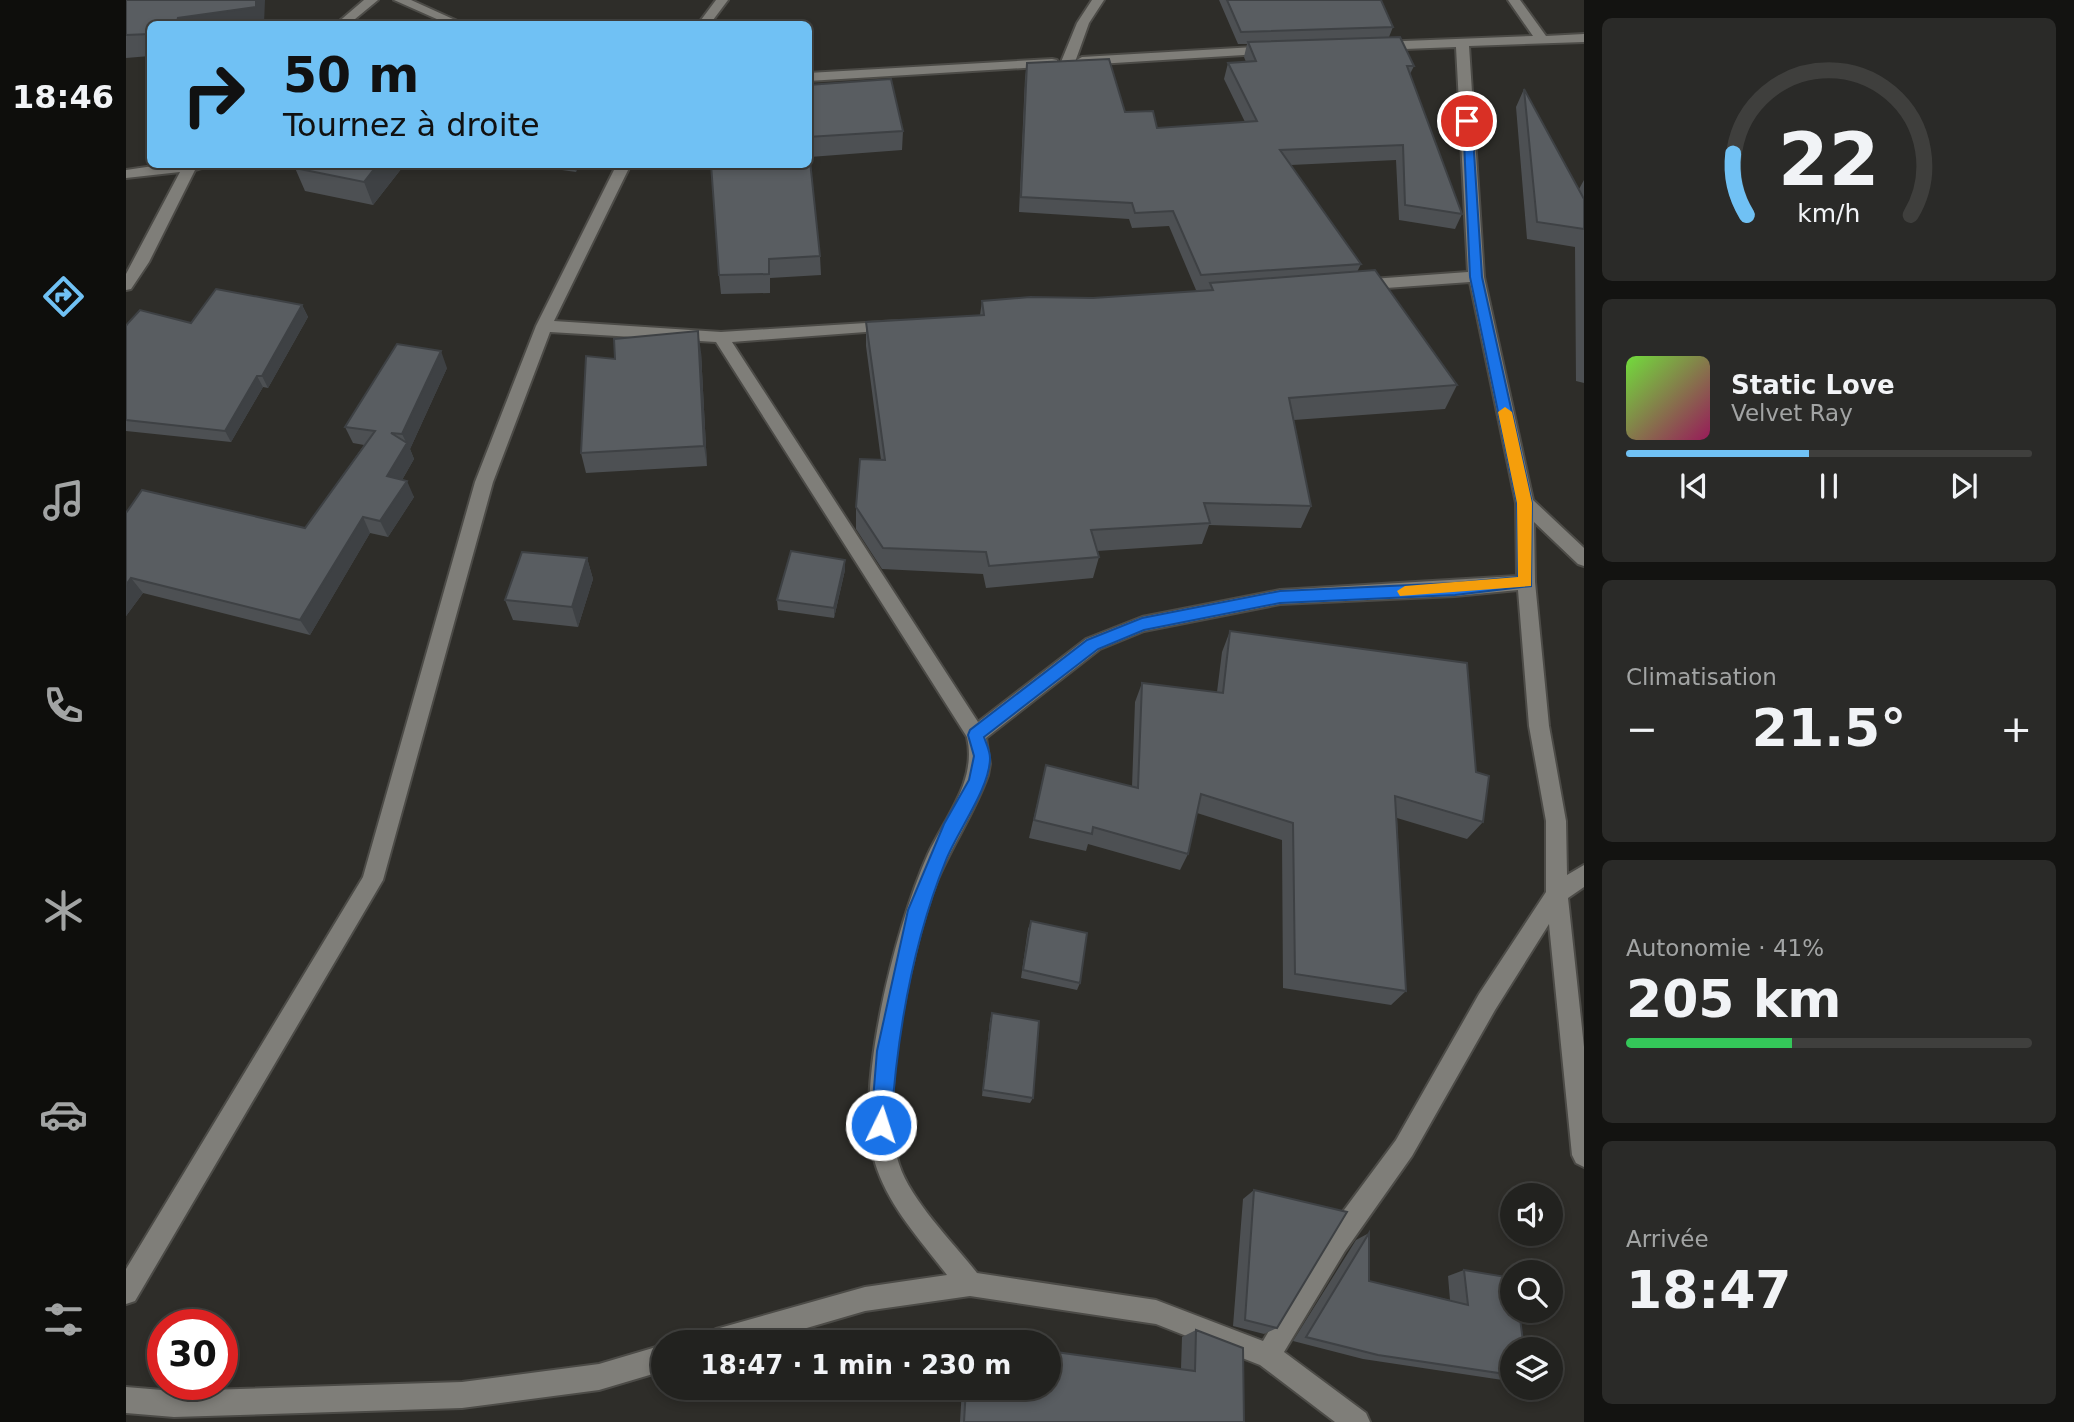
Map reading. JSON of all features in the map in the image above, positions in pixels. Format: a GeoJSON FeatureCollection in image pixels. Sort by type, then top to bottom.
{"type":"FeatureCollection","features":[{"type":"Feature","properties":{"kind":"street"},"geometry":{"type":"LineString","coordinates":[[346,21],[372,0]]}},
{"type":"Feature","properties":{"kind":"street"},"geometry":{"type":"LineString","coordinates":[[400,0],[451,21]]}},
{"type":"Feature","properties":{"kind":"street"},"geometry":{"type":"LineString","coordinates":[[706,21],[722,0]]}},
{"type":"Feature","properties":{"kind":"street"},"geometry":{"type":"LineString","coordinates":[[1068,62],[1083,23],[1098,0]]}},
{"type":"Feature","properties":{"kind":"street"},"geometry":{"type":"LineString","coordinates":[[1514,0],[1542,39]]}},
{"type":"Feature","properties":{"kind":"street"},"geometry":{"type":"LineString","coordinates":[[1368,46],[1584,38]]}},
{"type":"Feature","properties":{"kind":"street"},"geometry":{"type":"LineString","coordinates":[[1462,43],[1476,277],[1525,503],[1525,582],[1539,726],[1556,821],[1557,894],[1584,1155]]}},
{"type":"Feature","properties":{"kind":"street"},"geometry":{"type":"LineString","coordinates":[[812,77],[1289,49]]}},
{"type":"Feature","properties":{"kind":"street"},"geometry":{"type":"LineString","coordinates":[[126,174],[173,168]]}},
{"type":"Feature","properties":{"kind":"street"},"geometry":{"type":"LineString","coordinates":[[126,285],[142,262],[188,168]]}},
{"type":"Feature","properties":{"kind":"street"},"geometry":{"type":"LineString","coordinates":[[126,1293],[373,880],[484,482],[544,326],[622,168]]}},
{"type":"Feature","properties":{"kind":"street"},"geometry":{"type":"LineString","coordinates":[[1339,287],[1476,277]]}},
{"type":"Feature","properties":{"kind":"street"},"geometry":{"type":"LineString","coordinates":[[544,326],[721,337],[906,323]]}},
{"type":"Feature","properties":{"kind":"street"},"geometry":{"type":"LineString","coordinates":[[721,337],[976,735],[982,756],[977,781],[950,829],[917,910],[886,1051],[881,1125],[887,1166],[913,1208],[970,1284]]}},
{"type":"Feature","properties":{"kind":"street"},"geometry":{"type":"LineString","coordinates":[[1525,503],[1584,559]]}},
{"type":"Feature","properties":{"kind":"street"},"geometry":{"type":"LineString","coordinates":[[976,735],[1093,645],[1142,624],[1280,597],[1455,589],[1525,582]]}},
{"type":"Feature","properties":{"kind":"street"},"geometry":{"type":"LineString","coordinates":[[1268,1356],[1336,1242],[1404,1149],[1487,1002],[1557,894],[1584,875]]}},
{"type":"Feature","properties":{"kind":"street"},"geometry":{"type":"LineString","coordinates":[[756,1330],[864,1298],[970,1284],[1156,1312],[1268,1356],[1357,1422]]}},
{"type":"Feature","properties":{"kind":"street"},"geometry":{"type":"LineString","coordinates":[[126,1400],[174,1405],[462,1395],[599,1377],[651,1362]]}},
{"type":"Feature","properties":{"kind":"building"},"geometry":{"type":"Polygon","coordinates":[[[126,0],[256,0],[256,7],[178,18],[177,21],[147,21],[147,34],[126,35],[126,0]]]}},
{"type":"Feature","properties":{"kind":"building"},"geometry":{"type":"Polygon","coordinates":[[[1227,0],[1381,0],[1393,27],[1241,32],[1227,0]]]}},
{"type":"Feature","properties":{"kind":"building"},"geometry":{"type":"Polygon","coordinates":[[[1400,37],[1414,66],[1407,66],[1462,214],[1405,205],[1403,145],[1280,150],[1361,264],[1201,275],[1173,211],[1135,213],[1132,203],[1021,197],[1027,63],[1109,59],[1125,112],[1153,111],[1157,128],[1257,121],[1228,63],[1256,61],[1248,42],[1400,37]]]}},
{"type":"Feature","properties":{"kind":"building"},"geometry":{"type":"Polygon","coordinates":[[[891,79],[903,131],[812,137],[812,85],[891,79]]]}},
{"type":"Feature","properties":{"kind":"building"},"geometry":{"type":"Polygon","coordinates":[[[1524,89],[1584,199],[1584,229],[1537,222],[1524,89]]]}},
{"type":"Feature","properties":{"kind":"building"},"geometry":{"type":"Polygon","coordinates":[[[295,168],[375,168],[364,182],[295,168]]]}},
{"type":"Feature","properties":{"kind":"building"},"geometry":{"type":"Polygon","coordinates":[[[711,168],[811,168],[820,256],[769,259],[769,274],[719,275],[711,168]]]}},
{"type":"Feature","properties":{"kind":"building"},"geometry":{"type":"Polygon","coordinates":[[[1375,270],[1457,385],[1289,398],[1311,506],[1204,503],[1210,523],[1091,530],[1099,557],[989,566],[986,552],[883,548],[856,507],[860,459],[885,460],[866,322],[984,315],[982,301],[1030,297],[1093,298],[1213,290],[1210,283],[1375,270]]]}},
{"type":"Feature","properties":{"kind":"building"},"geometry":{"type":"Polygon","coordinates":[[[216,289],[302,305],[262,376],[257,376],[225,431],[126,420],[128,323],[140,310],[191,323],[216,289]]]}},
{"type":"Feature","properties":{"kind":"building"},"geometry":{"type":"Polygon","coordinates":[[[698,331],[704,446],[581,453],[586,356],[615,359],[614,339],[698,331]]]}},
{"type":"Feature","properties":{"kind":"building"},"geometry":{"type":"Polygon","coordinates":[[[397,344],[441,351],[402,434],[391,433],[407,443],[387,476],[407,481],[380,521],[363,517],[300,620],[131,578],[126,585],[126,513],[142,490],[305,528],[375,431],[345,427],[397,344]]]}},
{"type":"Feature","properties":{"kind":"building"},"geometry":{"type":"Polygon","coordinates":[[[791,551],[845,560],[834,608],[777,600],[791,551]]]}},
{"type":"Feature","properties":{"kind":"building"},"geometry":{"type":"Polygon","coordinates":[[[522,552],[587,558],[572,607],[505,600],[522,552]]]}},
{"type":"Feature","properties":{"kind":"building"},"geometry":{"type":"Polygon","coordinates":[[[1230,631],[1467,663],[1476,772],[1489,776],[1483,822],[1395,796],[1406,991],[1295,974],[1293,823],[1201,794],[1188,854],[1093,827],[1092,834],[1034,820],[1046,765],[1138,788],[1142,683],[1223,693],[1230,631]]]}},
{"type":"Feature","properties":{"kind":"building"},"geometry":{"type":"Polygon","coordinates":[[[1031,921],[1087,933],[1080,983],[1023,970],[1031,921]]]}},
{"type":"Feature","properties":{"kind":"building"},"geometry":{"type":"Polygon","coordinates":[[[992,1013],[1039,1021],[1033,1098],[983,1090],[992,1013]]]}},
{"type":"Feature","properties":{"kind":"building"},"geometry":{"type":"Polygon","coordinates":[[[1254,1190],[1347,1212],[1277,1328],[1245,1320],[1254,1190]]]}},
{"type":"Feature","properties":{"kind":"building"},"geometry":{"type":"Polygon","coordinates":[[[1369,1233],[1369,1281],[1468,1305],[1464,1270],[1500,1276],[1500,1323],[1521,1323],[1522,1337],[1500,1337],[1500,1373],[1378,1355],[1306,1337],[1369,1233]]]}},
{"type":"Feature","properties":{"kind":"building"},"geometry":{"type":"Polygon","coordinates":[[[1196,1330],[1243,1348],[1244,1422],[964,1422],[965,1400],[1061,1400],[1061,1353],[1195,1371],[1196,1330]]]}},
{"type":"Feature","properties":{"kind":"slow traffic"},"geometry":{"type":"LineString","coordinates":[[1405,591],[1525,582],[1525,503],[1505,412]]}},
{"type":"Feature","properties":{"kind":"route"},"geometry":{"type":"LineString","coordinates":[[881,1125],[886,1051],[917,910],[950,829],[977,781],[982,756],[976,735],[1093,645],[1142,624],[1280,597],[1455,589],[1525,582],[1525,503],[1476,277],[1467,121]]}}]}
